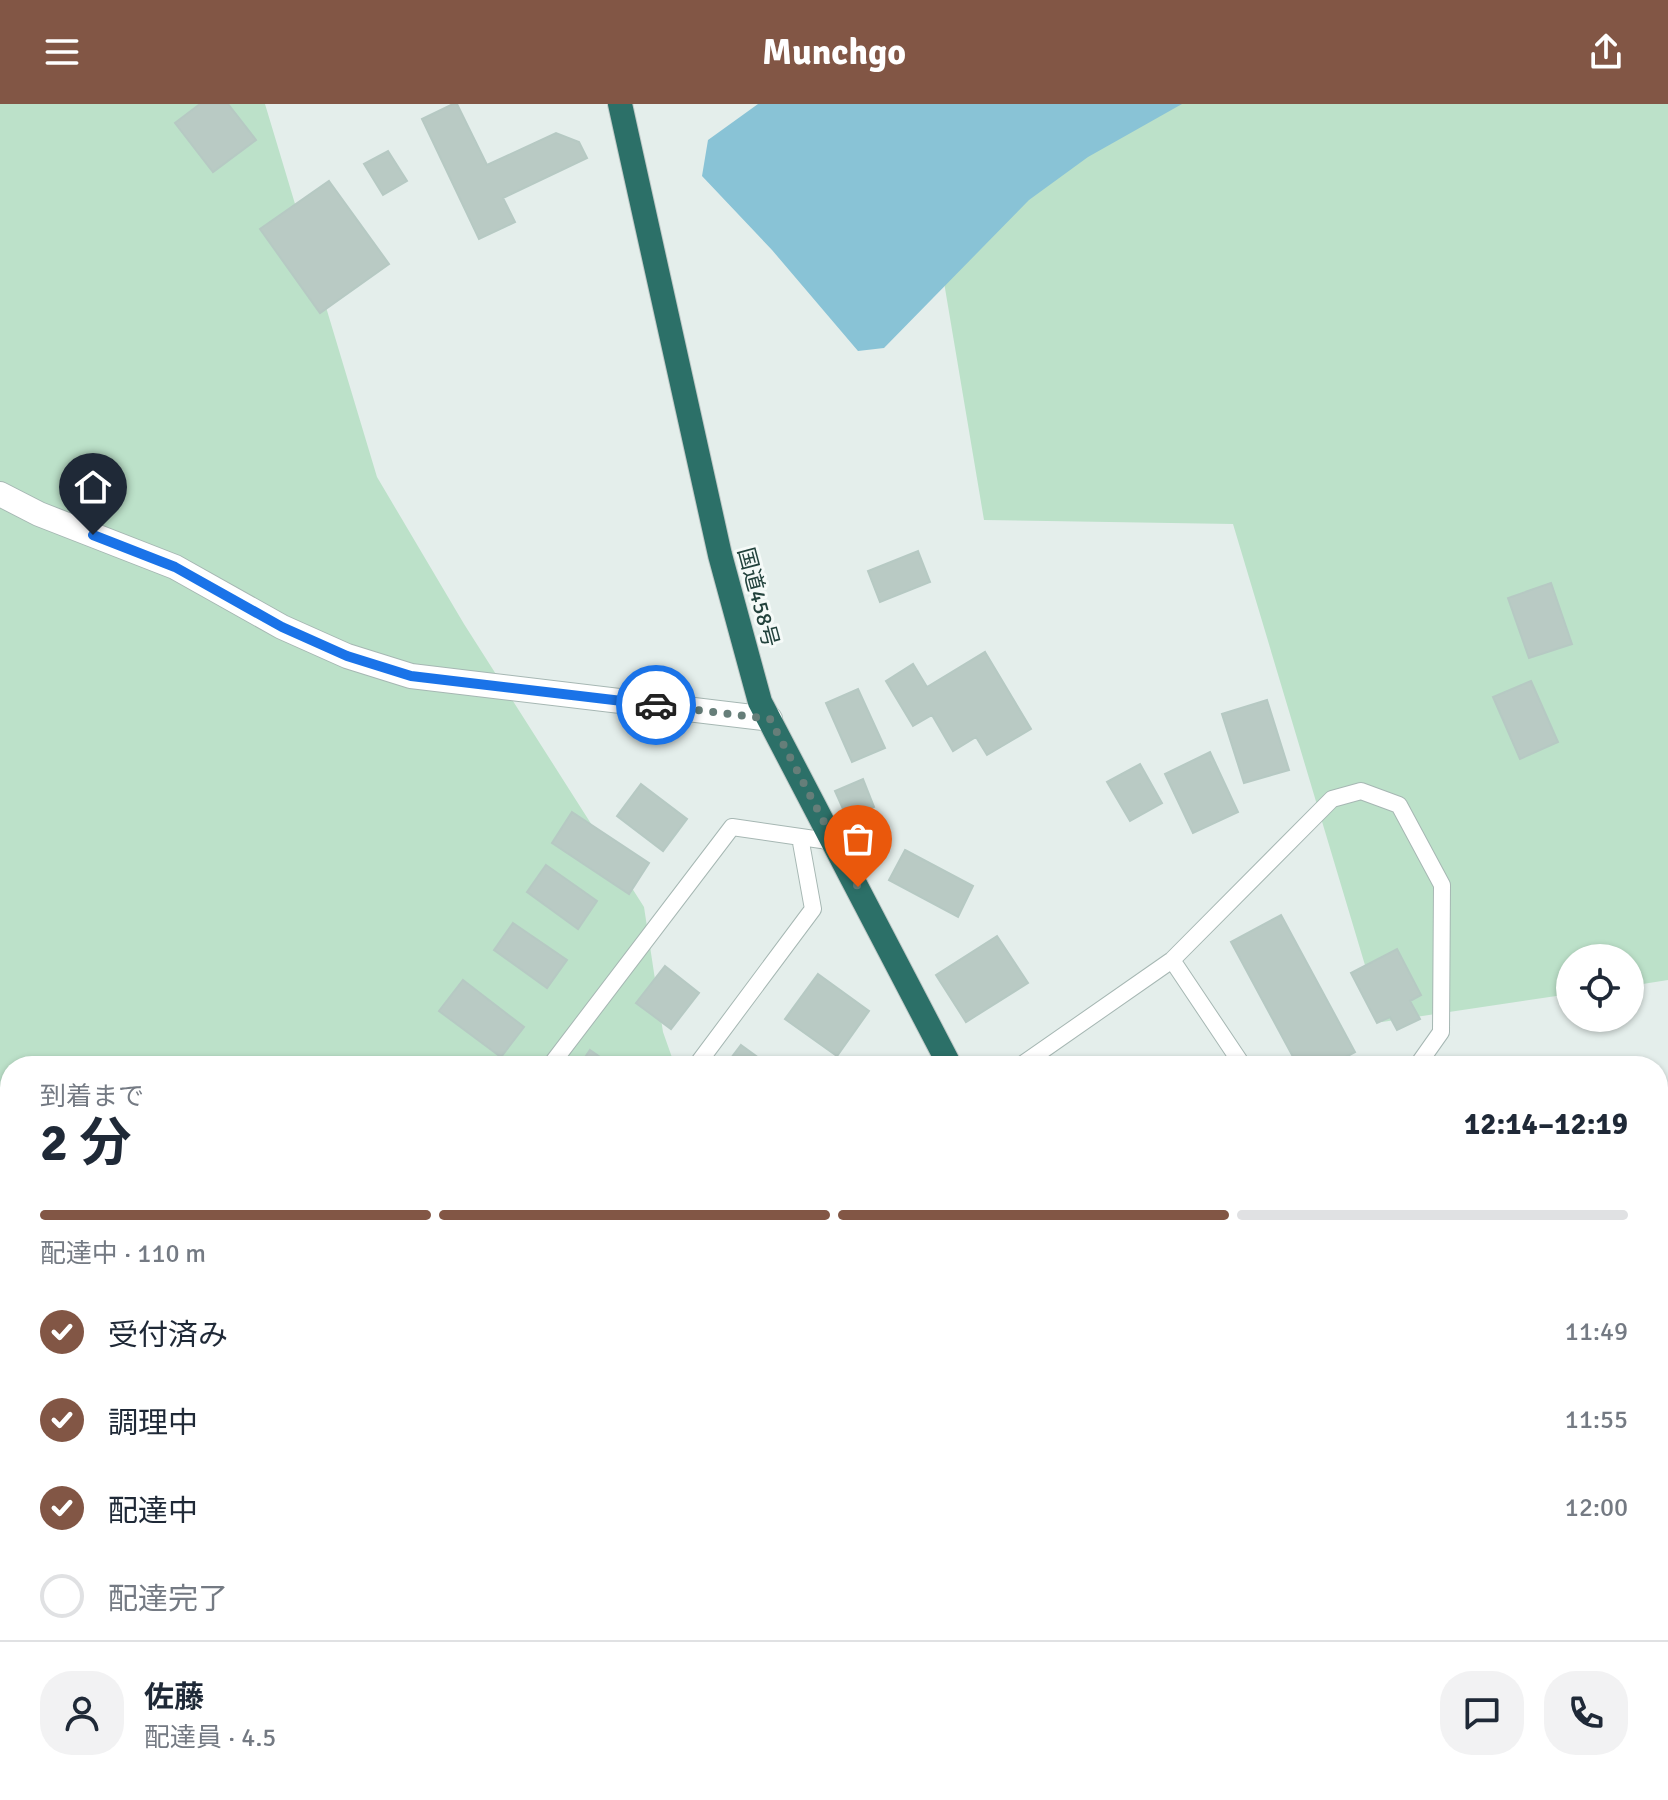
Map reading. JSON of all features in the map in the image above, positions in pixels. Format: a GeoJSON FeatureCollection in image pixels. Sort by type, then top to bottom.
{"type":"FeatureCollection","features":[{"type":"Feature","properties":{"kind":"highway","name":"国道458号"},"geometry":{"type":"LineString","coordinates":[[620,104],[720,555],[760,702],[945,1056]]}},
{"type":"Feature","properties":{"kind":"street"},"geometry":{"type":"LineString","coordinates":[[0,494],[39,514],[175,567],[282,627],[347,656],[411,676],[770,719]]}},
{"type":"Feature","properties":{"kind":"lane"},"geometry":{"type":"LineString","coordinates":[[1034,1056],[1172,960],[1332,799],[1361,791],[1399,805],[1442,885],[1441,1032],[1424,1056]]}},
{"type":"Feature","properties":{"kind":"lane"},"geometry":{"type":"LineString","coordinates":[[558,1056],[732,827],[835,842]]}},
{"type":"Feature","properties":{"kind":"lane"},"geometry":{"type":"LineString","coordinates":[[703,1056],[813,909],[800,837]]}},
{"type":"Feature","properties":{"kind":"lane"},"geometry":{"type":"LineString","coordinates":[[1172,960],[1236,1056]]}},
{"type":"Feature","properties":{"kind":"green space"},"geometry":{"type":"Polygon","coordinates":[[[0,104],[265,104],[377,477],[464,624],[644,907],[663,1032],[671,1056],[0,1056],[0,104]]]}},
{"type":"Feature","properties":{"kind":"green space"},"geometry":{"type":"Polygon","coordinates":[[[914,104],[1668,104],[1668,980],[1644,984],[1644,944],[1556,944],[1556,996],[1382,1022],[1233,524],[984,520],[914,104]]]}},
{"type":"Feature","properties":{"kind":"water"},"geometry":{"type":"Polygon","coordinates":[[[758,104],[1182,104],[1088,157],[1029,200],[884,348],[858,351],[772,250],[702,176],[708,140],[758,104]]]}},
{"type":"Feature","properties":{"kind":"building"},"geometry":{"type":"Polygon","coordinates":[[[200,104],[228,104],[256,140],[213,172],[175,123],[200,104]]]}},
{"type":"Feature","properties":{"kind":"building"},"geometry":{"type":"Polygon","coordinates":[[[457,104],[487,165],[556,133],[579,142],[587,158],[503,198],[515,222],[479,239],[422,119],[457,104]]]}},
{"type":"Feature","properties":{"kind":"building"},"geometry":{"type":"Polygon","coordinates":[[[388,151],[407,181],[383,195],[364,164],[388,151]]]}},
{"type":"Feature","properties":{"kind":"building"},"geometry":{"type":"Polygon","coordinates":[[[329,181],[389,264],[320,313],[260,229],[329,181]]]}},
{"type":"Feature","properties":{"kind":"building"},"geometry":{"type":"Polygon","coordinates":[[[918,551],[930,582],[880,602],[868,571],[918,551]]]}},
{"type":"Feature","properties":{"kind":"building"},"geometry":{"type":"Polygon","coordinates":[[[1551,583],[1572,644],[1529,658],[1508,598],[1551,583]]]}},
{"type":"Feature","properties":{"kind":"building"},"geometry":{"type":"Polygon","coordinates":[[[985,652],[1031,729],[987,755],[976,737],[953,751],[932,715],[913,726],[886,681],[913,664],[927,687],[985,652]]]}},
{"type":"Feature","properties":{"kind":"building"},"geometry":{"type":"Polygon","coordinates":[[[1531,681],[1558,742],[1520,759],[1493,697],[1531,681]]]}},
{"type":"Feature","properties":{"kind":"building"},"geometry":{"type":"Polygon","coordinates":[[[858,689],[885,748],[852,762],[826,703],[858,689]]]}},
{"type":"Feature","properties":{"kind":"building"},"geometry":{"type":"Polygon","coordinates":[[[1267,700],[1289,770],[1244,783],[1222,714],[1267,700]]]}},
{"type":"Feature","properties":{"kind":"building"},"geometry":{"type":"Polygon","coordinates":[[[1210,752],[1238,812],[1193,833],[1165,774],[1210,752]]]}},
{"type":"Feature","properties":{"kind":"building"},"geometry":{"type":"Polygon","coordinates":[[[1140,764],[1162,803],[1130,821],[1107,782],[1140,764]]]}},
{"type":"Feature","properties":{"kind":"building"},"geometry":{"type":"Polygon","coordinates":[[[863,779],[874,807],[847,818],[835,791],[863,779]]]}},
{"type":"Feature","properties":{"kind":"building"},"geometry":{"type":"Polygon","coordinates":[[[641,784],[687,819],[663,851],[617,816],[641,784]]]}},
{"type":"Feature","properties":{"kind":"building"},"geometry":{"type":"Polygon","coordinates":[[[572,812],[649,863],[629,894],[552,843],[572,812]]]}},
{"type":"Feature","properties":{"kind":"building"},"geometry":{"type":"Polygon","coordinates":[[[905,850],[973,886],[958,917],[889,880],[905,850]]]}},
{"type":"Feature","properties":{"kind":"building"},"geometry":{"type":"Polygon","coordinates":[[[546,865],[597,901],[578,929],[527,892],[546,865]]]}},
{"type":"Feature","properties":{"kind":"building"},"geometry":{"type":"Polygon","coordinates":[[[1281,915],[1355,1052],[1348,1056],[1293,1056],[1231,942],[1281,915]]]}},
{"type":"Feature","properties":{"kind":"building"},"geometry":{"type":"Polygon","coordinates":[[[513,923],[567,960],[547,988],[494,950],[513,923]]]}},
{"type":"Feature","properties":{"kind":"building"},"geometry":{"type":"Polygon","coordinates":[[[997,936],[1028,983],[966,1022],[936,975],[997,936]]]}},
{"type":"Feature","properties":{"kind":"building"},"geometry":{"type":"Polygon","coordinates":[[[1397,949],[1421,995],[1410,1001],[1420,1019],[1397,1030],[1390,1017],[1377,1023],[1351,973],[1397,949]]]}},
{"type":"Feature","properties":{"kind":"building"},"geometry":{"type":"Polygon","coordinates":[[[665,966],[699,993],[671,1029],[636,1003],[665,966]]]}},
{"type":"Feature","properties":{"kind":"building"},"geometry":{"type":"Polygon","coordinates":[[[818,974],[869,1011],[837,1056],[785,1019],[818,974]]]}},
{"type":"Feature","properties":{"kind":"building"},"geometry":{"type":"Polygon","coordinates":[[[463,980],[524,1027],[500,1056],[439,1011],[463,980]]]}},
{"type":"Feature","properties":{"kind":"building"},"geometry":{"type":"Polygon","coordinates":[[[741,1045],[756,1056],[733,1056],[741,1045]]]}},
{"type":"Feature","properties":{"kind":"way so far"},"geometry":{"type":"LineString","coordinates":[[656,705],[770,719],[858,887]]}},
{"type":"Feature","properties":{"kind":"route"},"geometry":{"type":"LineString","coordinates":[[93,535],[175,567],[282,627],[347,656],[411,676],[656,705]]}}]}
